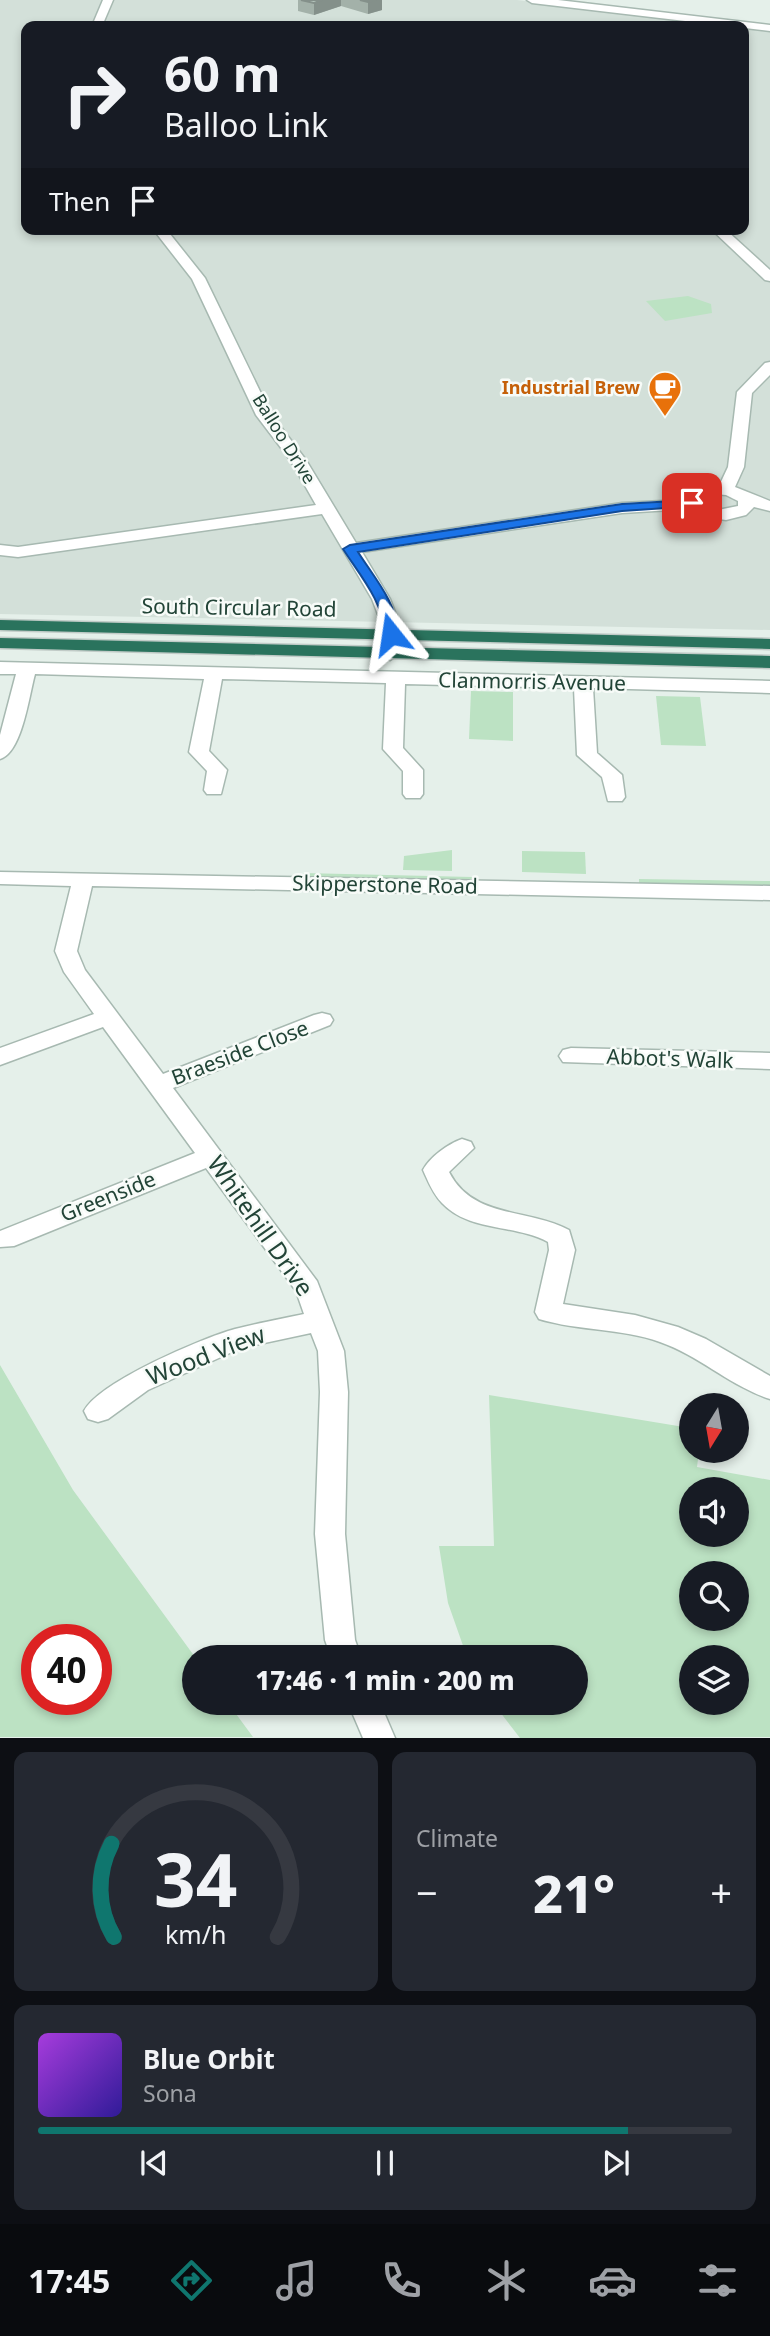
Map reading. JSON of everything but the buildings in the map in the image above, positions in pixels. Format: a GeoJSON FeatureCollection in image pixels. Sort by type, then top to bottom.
{"type":"FeatureCollection","features":[{"type":"Feature","properties":{"kind":"highway","name":"South Circular Road"},"geometry":{"type":"LineString","coordinates":[[0,625],[646,659],[770,662]]}},
{"type":"Feature","properties":{"kind":"highway","name":"South Circular Road"},"geometry":{"type":"LineString","coordinates":[[0,643],[770,644]]}},
{"type":"Feature","properties":{"kind":"street"},"geometry":{"type":"LineString","coordinates":[[99,21],[108,0]]}},
{"type":"Feature","properties":{"kind":"street"},"geometry":{"type":"LineString","coordinates":[[532,0],[710,21]]}},
{"type":"Feature","properties":{"kind":"street"},"geometry":{"type":"LineString","coordinates":[[620,9],[631,0]]}},
{"type":"Feature","properties":{"kind":"street"},"geometry":{"type":"LineString","coordinates":[[749,26],[770,29]]}},
{"type":"Feature","properties":{"kind":"street","name":"Balloo Drive"},"geometry":{"type":"LineString","coordinates":[[164,235],[198,278],[264,415],[298,460],[381,599],[391,625],[390,644]]}},
{"type":"Feature","properties":{"kind":"street"},"geometry":{"type":"LineString","coordinates":[[724,235],[770,277]]}},
{"type":"Feature","properties":{"kind":"street"},"geometry":{"type":"LineString","coordinates":[[726,489],[736,467],[745,392],[770,366]]}},
{"type":"Feature","properties":{"kind":"street"},"geometry":{"type":"LineString","coordinates":[[692,503],[691,498],[701,491],[726,489],[746,499],[770,506]]}},
{"type":"Feature","properties":{"kind":"street"},"geometry":{"type":"LineString","coordinates":[[350,549],[622,508],[692,503],[707,513],[726,515],[746,508],[746,499]]}},
{"type":"Feature","properties":{"kind":"street"},"geometry":{"type":"LineString","coordinates":[[0,550],[18,552],[327,508]]}},
{"type":"Feature","properties":{"kind":"street","name":"Clanmorris Avenue"},"geometry":{"type":"LineString","coordinates":[[0,668],[770,687]]}},
{"type":"Feature","properties":{"kind":"street"},"geometry":{"type":"LineString","coordinates":[[0,753],[7,745],[27,669]]}},
{"type":"Feature","properties":{"kind":"street"},"geometry":{"type":"LineString","coordinates":[[214,674],[199,752],[217,769],[214,790]]}},
{"type":"Feature","properties":{"kind":"street"},"geometry":{"type":"LineString","coordinates":[[396,678],[393,749],[413,770],[413,794]]}},
{"type":"Feature","properties":{"kind":"street"},"geometry":{"type":"LineString","coordinates":[[583,683],[587,755],[612,775],[615,797]]}},
{"type":"Feature","properties":{"kind":"street","name":"Skipperstone Road"},"geometry":{"type":"LineString","coordinates":[[0,878],[770,893]]}},
{"type":"Feature","properties":{"kind":"street","name":"Whitehill Drive"},"geometry":{"type":"LineString","coordinates":[[83,879],[66,951],[75,972],[308,1288],[321,1321],[331,1351],[334,1387],[330,1534],[342,1645]]}},
{"type":"Feature","properties":{"kind":"street"},"geometry":{"type":"LineString","coordinates":[[0,1057],[107,1017]]}},
{"type":"Feature","properties":{"kind":"street","name":"Braeside Close"},"geometry":{"type":"LineString","coordinates":[[158,1085],[322,1020]]}},
{"type":"Feature","properties":{"kind":"street","name":"Abbot's Walk"},"geometry":{"type":"LineString","coordinates":[[571,1056],[770,1062]]}},
{"type":"Feature","properties":{"kind":"street"},"geometry":{"type":"LineString","coordinates":[[462,1148],[435,1170],[451,1198],[471,1211],[545,1227],[559,1237],[562,1250],[548,1312],[656,1330],[689,1343],[725,1366],[770,1388]]}},
{"type":"Feature","properties":{"kind":"street","name":"Greenside"},"geometry":{"type":"LineString","coordinates":[[5,1239],[211,1156]]}},
{"type":"Feature","properties":{"kind":"street","name":"Wood View"},"geometry":{"type":"LineString","coordinates":[[98,1411],[138,1382],[236,1339],[321,1321]]}},
{"type":"Feature","properties":{"kind":"street"},"geometry":{"type":"LineString","coordinates":[[369,1715],[379,1738]]}},
{"type":"Feature","properties":{"kind":"shaded area"},"geometry":{"type":"Polygon","coordinates":[[[0,0],[517,0],[699,21],[21,21],[21,235],[749,235],[749,28],[770,31],[770,630],[0,614],[0,0]]]}},
{"type":"Feature","properties":{"kind":"green space"},"geometry":{"type":"Polygon","coordinates":[[[688,296],[711,304],[712,313],[665,321],[646,301],[688,296]]]}},
{"type":"Feature","properties":{"kind":"green space"},"geometry":{"type":"Polygon","coordinates":[[[471,691],[513,692],[513,741],[469,739],[471,691]]]}},
{"type":"Feature","properties":{"kind":"green space"},"geometry":{"type":"Polygon","coordinates":[[[656,696],[700,697],[706,746],[661,745],[656,696]]]}},
{"type":"Feature","properties":{"kind":"green space"},"geometry":{"type":"Polygon","coordinates":[[[452,850],[452,871],[403,870],[404,856],[452,850]]]}},
{"type":"Feature","properties":{"kind":"green space"},"geometry":{"type":"Polygon","coordinates":[[[522,851],[585,852],[586,874],[522,872],[522,851]]]}},
{"type":"Feature","properties":{"kind":"green space"},"geometry":{"type":"Polygon","coordinates":[[[303,873],[472,877],[472,880],[302,877],[303,873]]]}},
{"type":"Feature","properties":{"kind":"green space"},"geometry":{"type":"Polygon","coordinates":[[[639,879],[770,881],[770,886],[639,884],[639,879]]]}},
{"type":"Feature","properties":{"kind":"green space"},"geometry":{"type":"Polygon","coordinates":[[[0,1365],[73,1490],[186,1645],[182,1645],[182,1715],[237,1715],[253,1737],[0,1737],[0,1365]]]}},
{"type":"Feature","properties":{"kind":"green space"},"geometry":{"type":"Polygon","coordinates":[[[489,1395],[679,1426],[679,1463],[698,1463],[697,1467],[770,1480],[770,1737],[520,1738],[502,1715],[588,1715],[588,1645],[463,1645],[448,1603],[439,1546],[494,1546],[489,1395]]]}},
{"type":"Feature","properties":{"kind":"place","name":"Industrial Brew"},"geometry":{"type":"Point","coordinates":[665,418]}},
{"type":"Feature","properties":{"kind":"route"},"geometry":{"type":"LineString","coordinates":[[391,634],[391,625],[381,599],[350,549],[575,514],[692,503]]}}]}
